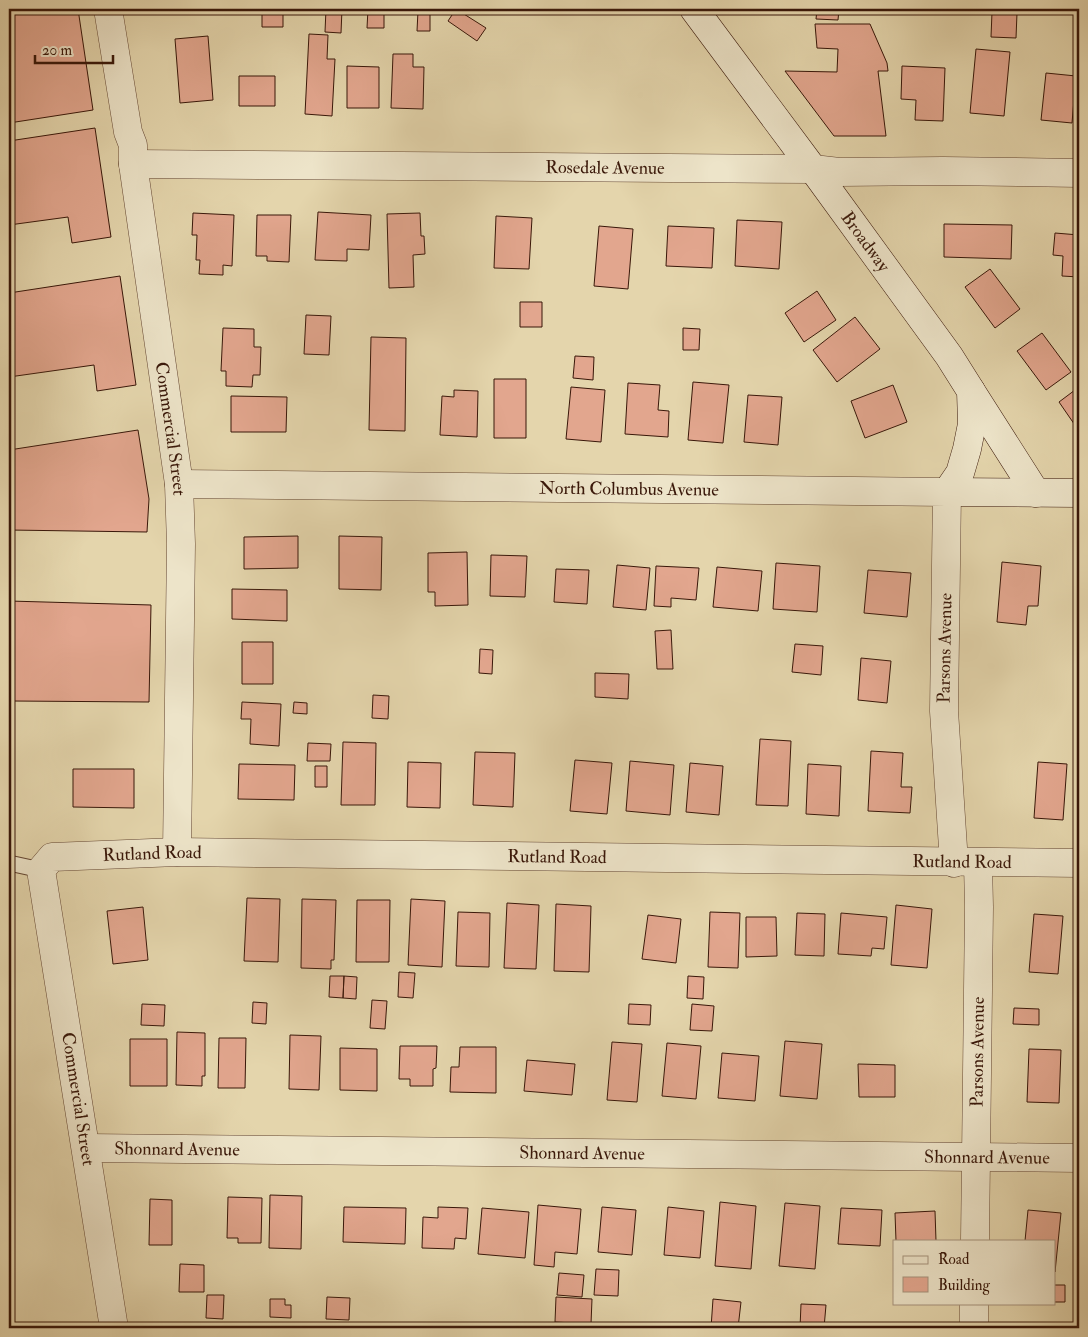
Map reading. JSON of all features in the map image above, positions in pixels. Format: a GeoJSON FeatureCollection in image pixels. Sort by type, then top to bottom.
{"type":"FeatureCollection","features":[{"type":"Feature","properties":{"kind":"street","name":"Commercial Street"},"geometry":{"type":"LineString","coordinates":[[108,9],[128,132],[134,145],[133,164],[179,484],[181,544],[177,852]]}},
{"type":"Feature","properties":{"kind":"street","name":"Broadway"},"geometry":{"type":"LineString","coordinates":[[694,9],[949,356],[1036,493]]}},
{"type":"Feature","properties":{"kind":"street","name":"Rosedale Avenue"},"geometry":{"type":"LineString","coordinates":[[133,164],[1079,173]]}},
{"type":"Feature","properties":{"kind":"street"},"geometry":{"type":"LineString","coordinates":[[947,492],[960,473],[967,449],[972,424],[971,390]]}},
{"type":"Feature","properties":{"kind":"street","name":"North Columbus Avenue"},"geometry":{"type":"LineString","coordinates":[[179,484],[1079,493]]}},
{"type":"Feature","properties":{"kind":"street","name":"Parsons Avenue"},"geometry":{"type":"LineString","coordinates":[[947,492],[944,711],[966,863],[979,907],[975,1240]]}},
{"type":"Feature","properties":{"kind":"street","name":"Rutland Road"},"geometry":{"type":"LineString","coordinates":[[42,870],[52,857],[177,852],[1079,864]]}},
{"type":"Feature","properties":{"kind":"street","name":"Commercial Street"},"geometry":{"type":"LineString","coordinates":[[42,870],[114,1328]]}},
{"type":"Feature","properties":{"kind":"street","name":"Shonnard Avenue"},"geometry":{"type":"LineString","coordinates":[[86,1148],[1079,1158]]}},
{"type":"Feature","properties":{"kind":"street"},"geometry":{"type":"LineString","coordinates":[[974,1304],[974,1328]]}},
{"type":"Feature","properties":{"kind":"lane"},"geometry":{"type":"LineString","coordinates":[[9,863],[42,870]]}},
{"type":"Feature","properties":{"kind":"building"},"geometry":{"type":"Polygon","coordinates":[[[9,9],[78,9],[93,110],[9,123],[9,9]]]}},
{"type":"Feature","properties":{"kind":"building"},"geometry":{"type":"Polygon","coordinates":[[[262,9],[283,9],[283,27],[262,27],[262,9]]]}},
{"type":"Feature","properties":{"kind":"building"},"geometry":{"type":"Polygon","coordinates":[[[326,9],[342,9],[341,33],[325,32],[326,9]]]}},
{"type":"Feature","properties":{"kind":"building"},"geometry":{"type":"Polygon","coordinates":[[[368,9],[384,9],[384,28],[367,28],[368,9]]]}},
{"type":"Feature","properties":{"kind":"building"},"geometry":{"type":"Polygon","coordinates":[[[456,9],[486,28],[477,41],[448,21],[456,9]]]}},
{"type":"Feature","properties":{"kind":"building"},"geometry":{"type":"Polygon","coordinates":[[[817,9],[839,9],[838,20],[816,19],[817,9]]]}},
{"type":"Feature","properties":{"kind":"building"},"geometry":{"type":"Polygon","coordinates":[[[418,11],[430,12],[430,31],[417,31],[418,11]]]}},
{"type":"Feature","properties":{"kind":"building"},"geometry":{"type":"Polygon","coordinates":[[[992,12],[1017,13],[1016,38],[991,37],[992,12]]]}},
{"type":"Feature","properties":{"kind":"building"},"geometry":{"type":"Polygon","coordinates":[[[815,24],[870,24],[887,63],[888,71],[878,71],[886,136],[834,136],[785,71],[837,72],[838,49],[817,48],[815,24]]]}},
{"type":"Feature","properties":{"kind":"building"},"geometry":{"type":"Polygon","coordinates":[[[309,34],[328,35],[327,59],[335,59],[332,116],[305,114],[309,34]]]}},
{"type":"Feature","properties":{"kind":"building"},"geometry":{"type":"Polygon","coordinates":[[[208,36],[213,100],[180,103],[175,39],[208,36]]]}},
{"type":"Feature","properties":{"kind":"building"},"geometry":{"type":"Polygon","coordinates":[[[976,49],[1010,52],[1004,116],[970,113],[976,49]]]}},
{"type":"Feature","properties":{"kind":"building"},"geometry":{"type":"Polygon","coordinates":[[[393,54],[413,54],[413,67],[424,67],[423,109],[391,108],[393,54]]]}},
{"type":"Feature","properties":{"kind":"building"},"geometry":{"type":"Polygon","coordinates":[[[347,66],[379,67],[379,108],[347,108],[347,66]]]}},
{"type":"Feature","properties":{"kind":"building"},"geometry":{"type":"Polygon","coordinates":[[[902,66],[945,68],[943,121],[915,120],[916,100],[901,99],[902,66]]]}},
{"type":"Feature","properties":{"kind":"building"},"geometry":{"type":"Polygon","coordinates":[[[1046,73],[1076,76],[1072,123],[1041,120],[1046,73]]]}},
{"type":"Feature","properties":{"kind":"building"},"geometry":{"type":"Polygon","coordinates":[[[239,76],[275,76],[275,106],[239,106],[239,76]]]}},
{"type":"Feature","properties":{"kind":"building"},"geometry":{"type":"Polygon","coordinates":[[[95,128],[111,237],[72,243],[68,217],[9,225],[9,141],[95,128]]]}},
{"type":"Feature","properties":{"kind":"building"},"geometry":{"type":"Polygon","coordinates":[[[318,212],[371,215],[369,250],[347,249],[347,261],[315,260],[318,212]]]}},
{"type":"Feature","properties":{"kind":"building"},"geometry":{"type":"Polygon","coordinates":[[[193,213],[234,215],[232,266],[223,265],[223,275],[199,274],[200,260],[196,260],[197,235],[192,235],[193,213]]]}},
{"type":"Feature","properties":{"kind":"building"},"geometry":{"type":"Polygon","coordinates":[[[420,213],[421,236],[424,236],[425,254],[413,255],[414,287],[389,288],[387,214],[420,213]]]}},
{"type":"Feature","properties":{"kind":"building"},"geometry":{"type":"Polygon","coordinates":[[[257,215],[291,215],[289,262],[267,261],[267,256],[256,256],[257,215]]]}},
{"type":"Feature","properties":{"kind":"building"},"geometry":{"type":"Polygon","coordinates":[[[496,216],[532,218],[529,269],[494,268],[496,216]]]}},
{"type":"Feature","properties":{"kind":"building"},"geometry":{"type":"Polygon","coordinates":[[[737,220],[782,222],[779,269],[735,266],[737,220]]]}},
{"type":"Feature","properties":{"kind":"building"},"geometry":{"type":"Polygon","coordinates":[[[944,224],[1012,225],[1011,259],[944,257],[944,224]]]}},
{"type":"Feature","properties":{"kind":"building"},"geometry":{"type":"Polygon","coordinates":[[[599,226],[633,229],[628,289],[594,286],[599,226]]]}},
{"type":"Feature","properties":{"kind":"building"},"geometry":{"type":"Polygon","coordinates":[[[668,226],[714,228],[712,268],[666,266],[668,226]]]}},
{"type":"Feature","properties":{"kind":"building"},"geometry":{"type":"Polygon","coordinates":[[[1055,233],[1079,235],[1079,277],[1062,276],[1063,256],[1053,255],[1055,233]]]}},
{"type":"Feature","properties":{"kind":"building"},"geometry":{"type":"Polygon","coordinates":[[[990,269],[1020,309],[995,328],[965,287],[990,269]]]}},
{"type":"Feature","properties":{"kind":"building"},"geometry":{"type":"Polygon","coordinates":[[[120,276],[136,385],[97,391],[94,365],[9,377],[9,293],[120,276]]]}},
{"type":"Feature","properties":{"kind":"building"},"geometry":{"type":"Polygon","coordinates":[[[817,291],[836,320],[804,342],[785,313],[817,291]]]}},
{"type":"Feature","properties":{"kind":"building"},"geometry":{"type":"Polygon","coordinates":[[[520,302],[542,302],[542,327],[520,327],[520,302]]]}},
{"type":"Feature","properties":{"kind":"building"},"geometry":{"type":"Polygon","coordinates":[[[306,315],[331,316],[329,355],[304,354],[306,315]]]}},
{"type":"Feature","properties":{"kind":"building"},"geometry":{"type":"Polygon","coordinates":[[[855,317],[880,349],[837,382],[813,350],[855,317]]]}},
{"type":"Feature","properties":{"kind":"building"},"geometry":{"type":"Polygon","coordinates":[[[223,328],[254,329],[254,347],[261,347],[260,375],[253,375],[252,387],[226,386],[226,371],[221,371],[223,328]]]}},
{"type":"Feature","properties":{"kind":"building"},"geometry":{"type":"Polygon","coordinates":[[[683,328],[700,329],[699,350],[683,350],[683,328]]]}},
{"type":"Feature","properties":{"kind":"building"},"geometry":{"type":"Polygon","coordinates":[[[1042,333],[1071,372],[1046,390],[1017,351],[1042,333]]]}},
{"type":"Feature","properties":{"kind":"building"},"geometry":{"type":"Polygon","coordinates":[[[371,337],[406,338],[405,431],[369,430],[371,337]]]}},
{"type":"Feature","properties":{"kind":"building"},"geometry":{"type":"Polygon","coordinates":[[[575,356],[594,357],[593,380],[573,378],[575,356]]]}},
{"type":"Feature","properties":{"kind":"building"},"geometry":{"type":"Polygon","coordinates":[[[494,379],[526,379],[526,438],[494,438],[494,379]]]}},
{"type":"Feature","properties":{"kind":"building"},"geometry":{"type":"Polygon","coordinates":[[[693,382],[729,385],[723,443],[688,440],[693,382]]]}},
{"type":"Feature","properties":{"kind":"building"},"geometry":{"type":"Polygon","coordinates":[[[628,383],[660,385],[658,410],[669,411],[668,437],[625,434],[628,383]]]}},
{"type":"Feature","properties":{"kind":"building"},"geometry":{"type":"Polygon","coordinates":[[[893,385],[907,422],[865,438],[851,401],[893,385]]]}},
{"type":"Feature","properties":{"kind":"building"},"geometry":{"type":"Polygon","coordinates":[[[571,387],[605,390],[601,442],[566,439],[571,387]]]}},
{"type":"Feature","properties":{"kind":"building"},"geometry":{"type":"Polygon","coordinates":[[[1079,387],[1079,431],[1059,402],[1079,387]]]}},
{"type":"Feature","properties":{"kind":"building"},"geometry":{"type":"Polygon","coordinates":[[[454,390],[478,391],[477,437],[440,435],[442,396],[454,397],[454,390]]]}},
{"type":"Feature","properties":{"kind":"building"},"geometry":{"type":"Polygon","coordinates":[[[748,395],[782,397],[778,445],[744,442],[748,395]]]}},
{"type":"Feature","properties":{"kind":"building"},"geometry":{"type":"Polygon","coordinates":[[[231,396],[287,397],[286,432],[231,432],[231,396]]]}},
{"type":"Feature","properties":{"kind":"building"},"geometry":{"type":"Polygon","coordinates":[[[138,430],[149,499],[147,532],[9,530],[9,450],[138,430]]]}},
{"type":"Feature","properties":{"kind":"building"},"geometry":{"type":"Polygon","coordinates":[[[298,536],[298,568],[244,569],[244,537],[298,536]]]}},
{"type":"Feature","properties":{"kind":"building"},"geometry":{"type":"Polygon","coordinates":[[[339,536],[382,537],[381,590],[339,589],[339,536]]]}},
{"type":"Feature","properties":{"kind":"building"},"geometry":{"type":"Polygon","coordinates":[[[467,552],[468,605],[435,606],[435,592],[428,592],[428,553],[467,552]]]}},
{"type":"Feature","properties":{"kind":"building"},"geometry":{"type":"Polygon","coordinates":[[[491,555],[527,556],[525,597],[490,596],[491,555]]]}},
{"type":"Feature","properties":{"kind":"building"},"geometry":{"type":"Polygon","coordinates":[[[1002,562],[1041,566],[1038,606],[1028,606],[1026,625],[997,622],[1002,562]]]}},
{"type":"Feature","properties":{"kind":"building"},"geometry":{"type":"Polygon","coordinates":[[[776,563],[820,566],[817,612],[773,609],[776,563]]]}},
{"type":"Feature","properties":{"kind":"building"},"geometry":{"type":"Polygon","coordinates":[[[617,565],[650,568],[646,610],[613,607],[617,565]]]}},
{"type":"Feature","properties":{"kind":"building"},"geometry":{"type":"Polygon","coordinates":[[[656,566],[699,568],[696,600],[671,598],[671,607],[654,606],[656,566]]]}},
{"type":"Feature","properties":{"kind":"building"},"geometry":{"type":"Polygon","coordinates":[[[717,567],[762,571],[758,611],[713,607],[717,567]]]}},
{"type":"Feature","properties":{"kind":"building"},"geometry":{"type":"Polygon","coordinates":[[[556,569],[589,570],[587,604],[554,602],[556,569]]]}},
{"type":"Feature","properties":{"kind":"building"},"geometry":{"type":"Polygon","coordinates":[[[868,570],[911,573],[907,617],[864,613],[868,570]]]}},
{"type":"Feature","properties":{"kind":"building"},"geometry":{"type":"Polygon","coordinates":[[[232,589],[287,590],[287,621],[232,619],[232,589]]]}},
{"type":"Feature","properties":{"kind":"building"},"geometry":{"type":"Polygon","coordinates":[[[9,601],[151,605],[149,702],[13,701],[9,672],[9,601]]]}},
{"type":"Feature","properties":{"kind":"building"},"geometry":{"type":"Polygon","coordinates":[[[671,630],[673,669],[657,669],[655,631],[671,630]]]}},
{"type":"Feature","properties":{"kind":"building"},"geometry":{"type":"Polygon","coordinates":[[[242,642],[273,642],[273,684],[242,684],[242,642]]]}},
{"type":"Feature","properties":{"kind":"building"},"geometry":{"type":"Polygon","coordinates":[[[795,644],[823,646],[821,675],[792,672],[795,644]]]}},
{"type":"Feature","properties":{"kind":"building"},"geometry":{"type":"Polygon","coordinates":[[[480,649],[493,650],[492,674],[479,673],[480,649]]]}},
{"type":"Feature","properties":{"kind":"building"},"geometry":{"type":"Polygon","coordinates":[[[861,658],[891,661],[887,703],[858,700],[861,658]]]}},
{"type":"Feature","properties":{"kind":"building"},"geometry":{"type":"Polygon","coordinates":[[[595,673],[629,674],[628,699],[595,697],[595,673]]]}},
{"type":"Feature","properties":{"kind":"building"},"geometry":{"type":"Polygon","coordinates":[[[373,695],[389,696],[388,719],[372,718],[373,695]]]}},
{"type":"Feature","properties":{"kind":"building"},"geometry":{"type":"Polygon","coordinates":[[[242,702],[281,704],[279,746],[250,744],[251,719],[241,719],[242,702]]]}},
{"type":"Feature","properties":{"kind":"building"},"geometry":{"type":"Polygon","coordinates":[[[294,702],[307,703],[307,714],[293,713],[294,702]]]}},
{"type":"Feature","properties":{"kind":"building"},"geometry":{"type":"Polygon","coordinates":[[[760,739],[791,741],[788,806],[756,805],[760,739]]]}},
{"type":"Feature","properties":{"kind":"building"},"geometry":{"type":"Polygon","coordinates":[[[343,742],[376,743],[375,805],[341,805],[343,742]]]}},
{"type":"Feature","properties":{"kind":"building"},"geometry":{"type":"Polygon","coordinates":[[[308,743],[331,744],[330,761],[307,761],[308,743]]]}},
{"type":"Feature","properties":{"kind":"building"},"geometry":{"type":"Polygon","coordinates":[[[871,751],[903,753],[901,787],[912,787],[910,813],[868,811],[871,751]]]}},
{"type":"Feature","properties":{"kind":"building"},"geometry":{"type":"Polygon","coordinates":[[[475,752],[515,753],[513,807],[473,805],[475,752]]]}},
{"type":"Feature","properties":{"kind":"building"},"geometry":{"type":"Polygon","coordinates":[[[575,760],[612,763],[607,814],[570,811],[575,760]]]}},
{"type":"Feature","properties":{"kind":"building"},"geometry":{"type":"Polygon","coordinates":[[[630,761],[674,765],[670,815],[626,811],[630,761]]]}},
{"type":"Feature","properties":{"kind":"building"},"geometry":{"type":"Polygon","coordinates":[[[408,762],[441,763],[440,808],[407,807],[408,762]]]}},
{"type":"Feature","properties":{"kind":"building"},"geometry":{"type":"Polygon","coordinates":[[[1038,762],[1067,764],[1063,820],[1034,818],[1038,762]]]}},
{"type":"Feature","properties":{"kind":"building"},"geometry":{"type":"Polygon","coordinates":[[[690,763],[723,766],[719,815],[686,812],[690,763]]]}},
{"type":"Feature","properties":{"kind":"building"},"geometry":{"type":"Polygon","coordinates":[[[239,764],[295,765],[294,800],[238,799],[239,764]]]}},
{"type":"Feature","properties":{"kind":"building"},"geometry":{"type":"Polygon","coordinates":[[[808,764],[841,766],[839,816],[806,814],[808,764]]]}},
{"type":"Feature","properties":{"kind":"building"},"geometry":{"type":"Polygon","coordinates":[[[315,766],[327,766],[327,787],[315,787],[315,766]]]}},
{"type":"Feature","properties":{"kind":"building"},"geometry":{"type":"Polygon","coordinates":[[[73,769],[134,769],[134,808],[73,807],[73,769]]]}},
{"type":"Feature","properties":{"kind":"building"},"geometry":{"type":"Polygon","coordinates":[[[247,898],[280,899],[278,962],[244,961],[247,898]]]}},
{"type":"Feature","properties":{"kind":"building"},"geometry":{"type":"Polygon","coordinates":[[[302,899],[336,900],[334,960],[331,960],[331,969],[301,968],[302,899]]]}},
{"type":"Feature","properties":{"kind":"building"},"geometry":{"type":"Polygon","coordinates":[[[411,899],[445,901],[442,967],[408,965],[411,899]]]}},
{"type":"Feature","properties":{"kind":"building"},"geometry":{"type":"Polygon","coordinates":[[[357,900],[390,900],[389,962],[356,962],[357,900]]]}},
{"type":"Feature","properties":{"kind":"building"},"geometry":{"type":"Polygon","coordinates":[[[507,903],[539,905],[536,969],[504,968],[507,903]]]}},
{"type":"Feature","properties":{"kind":"building"},"geometry":{"type":"Polygon","coordinates":[[[556,904],[591,906],[589,972],[554,971],[556,904]]]}},
{"type":"Feature","properties":{"kind":"building"},"geometry":{"type":"Polygon","coordinates":[[[896,905],[932,909],[927,968],[891,965],[896,905]]]}},
{"type":"Feature","properties":{"kind":"building"},"geometry":{"type":"Polygon","coordinates":[[[143,907],[148,960],[113,964],[107,911],[143,907]]]}},
{"type":"Feature","properties":{"kind":"building"},"geometry":{"type":"Polygon","coordinates":[[[458,912],[490,913],[489,967],[456,966],[458,912]]]}},
{"type":"Feature","properties":{"kind":"building"},"geometry":{"type":"Polygon","coordinates":[[[710,912],[740,913],[738,968],[708,967],[710,912]]]}},
{"type":"Feature","properties":{"kind":"building"},"geometry":{"type":"Polygon","coordinates":[[[797,913],[825,914],[824,956],[795,955],[797,913]]]}},
{"type":"Feature","properties":{"kind":"building"},"geometry":{"type":"Polygon","coordinates":[[[841,913],[887,917],[884,949],[872,948],[871,956],[838,954],[841,913]]]}},
{"type":"Feature","properties":{"kind":"building"},"geometry":{"type":"Polygon","coordinates":[[[1034,914],[1063,916],[1058,974],[1029,972],[1034,914]]]}},
{"type":"Feature","properties":{"kind":"building"},"geometry":{"type":"Polygon","coordinates":[[[648,915],[681,919],[676,963],[642,959],[648,915]]]}},
{"type":"Feature","properties":{"kind":"building"},"geometry":{"type":"Polygon","coordinates":[[[746,917],[776,917],[777,956],[746,957],[746,917]]]}},
{"type":"Feature","properties":{"kind":"building"},"geometry":{"type":"Polygon","coordinates":[[[399,972],[415,973],[413,998],[398,997],[399,972]]]}},
{"type":"Feature","properties":{"kind":"building"},"geometry":{"type":"Polygon","coordinates":[[[330,976],[344,976],[343,998],[329,997],[330,976]]]}},
{"type":"Feature","properties":{"kind":"building"},"geometry":{"type":"Polygon","coordinates":[[[344,976],[357,977],[356,999],[343,998],[344,976]]]}},
{"type":"Feature","properties":{"kind":"building"},"geometry":{"type":"Polygon","coordinates":[[[688,976],[704,977],[703,999],[687,998],[688,976]]]}},
{"type":"Feature","properties":{"kind":"building"},"geometry":{"type":"Polygon","coordinates":[[[372,1000],[387,1001],[385,1029],[370,1028],[372,1000]]]}},
{"type":"Feature","properties":{"kind":"building"},"geometry":{"type":"Polygon","coordinates":[[[253,1002],[267,1003],[266,1024],[252,1023],[253,1002]]]}},
{"type":"Feature","properties":{"kind":"building"},"geometry":{"type":"Polygon","coordinates":[[[142,1004],[165,1005],[164,1026],[141,1025],[142,1004]]]}},
{"type":"Feature","properties":{"kind":"building"},"geometry":{"type":"Polygon","coordinates":[[[629,1004],[651,1005],[650,1025],[628,1024],[629,1004]]]}},
{"type":"Feature","properties":{"kind":"building"},"geometry":{"type":"Polygon","coordinates":[[[692,1004],[714,1006],[712,1031],[690,1030],[692,1004]]]}},
{"type":"Feature","properties":{"kind":"building"},"geometry":{"type":"Polygon","coordinates":[[[1014,1008],[1039,1009],[1039,1025],[1013,1024],[1014,1008]]]}},
{"type":"Feature","properties":{"kind":"building"},"geometry":{"type":"Polygon","coordinates":[[[177,1032],[205,1033],[205,1076],[202,1076],[202,1086],[176,1085],[177,1032]]]}},
{"type":"Feature","properties":{"kind":"building"},"geometry":{"type":"Polygon","coordinates":[[[290,1035],[321,1036],[319,1090],[289,1089],[290,1035]]]}},
{"type":"Feature","properties":{"kind":"building"},"geometry":{"type":"Polygon","coordinates":[[[219,1038],[246,1038],[245,1088],[218,1088],[219,1038]]]}},
{"type":"Feature","properties":{"kind":"building"},"geometry":{"type":"Polygon","coordinates":[[[130,1039],[167,1039],[167,1086],[130,1086],[130,1039]]]}},
{"type":"Feature","properties":{"kind":"building"},"geometry":{"type":"Polygon","coordinates":[[[785,1041],[822,1044],[817,1099],[780,1096],[785,1041]]]}},
{"type":"Feature","properties":{"kind":"building"},"geometry":{"type":"Polygon","coordinates":[[[612,1042],[642,1044],[637,1102],[607,1100],[612,1042]]]}},
{"type":"Feature","properties":{"kind":"building"},"geometry":{"type":"Polygon","coordinates":[[[667,1043],[701,1046],[696,1099],[662,1096],[667,1043]]]}},
{"type":"Feature","properties":{"kind":"building"},"geometry":{"type":"Polygon","coordinates":[[[400,1046],[437,1046],[436,1068],[433,1069],[433,1086],[410,1086],[410,1079],[399,1079],[400,1046]]]}},
{"type":"Feature","properties":{"kind":"building"},"geometry":{"type":"Polygon","coordinates":[[[460,1047],[496,1047],[496,1093],[450,1092],[451,1067],[459,1067],[460,1047]]]}},
{"type":"Feature","properties":{"kind":"building"},"geometry":{"type":"Polygon","coordinates":[[[340,1048],[377,1049],[377,1091],[340,1090],[340,1048]]]}},
{"type":"Feature","properties":{"kind":"building"},"geometry":{"type":"Polygon","coordinates":[[[1029,1049],[1061,1050],[1059,1103],[1027,1102],[1029,1049]]]}},
{"type":"Feature","properties":{"kind":"building"},"geometry":{"type":"Polygon","coordinates":[[[722,1053],[759,1056],[755,1101],[718,1098],[722,1053]]]}},
{"type":"Feature","properties":{"kind":"building"},"geometry":{"type":"Polygon","coordinates":[[[527,1060],[575,1064],[572,1095],[524,1091],[527,1060]]]}},
{"type":"Feature","properties":{"kind":"building"},"geometry":{"type":"Polygon","coordinates":[[[858,1064],[895,1065],[895,1097],[859,1097],[858,1064]]]}},
{"type":"Feature","properties":{"kind":"building"},"geometry":{"type":"Polygon","coordinates":[[[270,1195],[302,1196],[301,1249],[269,1248],[270,1195]]]}},
{"type":"Feature","properties":{"kind":"building"},"geometry":{"type":"Polygon","coordinates":[[[228,1197],[262,1198],[261,1243],[238,1243],[238,1238],[227,1238],[228,1197]]]}},
{"type":"Feature","properties":{"kind":"building"},"geometry":{"type":"Polygon","coordinates":[[[150,1199],[172,1200],[172,1245],[149,1245],[150,1199]]]}},
{"type":"Feature","properties":{"kind":"building"},"geometry":{"type":"Polygon","coordinates":[[[720,1202],[756,1206],[751,1269],[715,1266],[720,1202]]]}},
{"type":"Feature","properties":{"kind":"building"},"geometry":{"type":"Polygon","coordinates":[[[785,1203],[820,1206],[815,1269],[779,1266],[785,1203]]]}},
{"type":"Feature","properties":{"kind":"building"},"geometry":{"type":"Polygon","coordinates":[[[538,1205],[581,1209],[577,1254],[555,1252],[554,1267],[534,1265],[538,1205]]]}},
{"type":"Feature","properties":{"kind":"building"},"geometry":{"type":"Polygon","coordinates":[[[344,1207],[406,1208],[405,1244],[343,1242],[344,1207]]]}},
{"type":"Feature","properties":{"kind":"building"},"geometry":{"type":"Polygon","coordinates":[[[438,1207],[468,1208],[466,1239],[455,1238],[454,1249],[422,1248],[423,1217],[438,1218],[438,1207]]]}},
{"type":"Feature","properties":{"kind":"building"},"geometry":{"type":"Polygon","coordinates":[[[602,1207],[636,1210],[632,1255],[598,1252],[602,1207]]]}},
{"type":"Feature","properties":{"kind":"building"},"geometry":{"type":"Polygon","coordinates":[[[668,1207],[704,1211],[700,1258],[664,1255],[668,1207]]]}},
{"type":"Feature","properties":{"kind":"building"},"geometry":{"type":"Polygon","coordinates":[[[482,1208],[529,1212],[525,1258],[478,1254],[482,1208]]]}},
{"type":"Feature","properties":{"kind":"building"},"geometry":{"type":"Polygon","coordinates":[[[841,1208],[882,1210],[880,1246],[838,1244],[841,1208]]]}},
{"type":"Feature","properties":{"kind":"building"},"geometry":{"type":"Polygon","coordinates":[[[1028,1210],[1061,1213],[1056,1262],[1056,1240],[1025,1240],[1028,1210]]]}},
{"type":"Feature","properties":{"kind":"building"},"geometry":{"type":"Polygon","coordinates":[[[935,1211],[936,1240],[896,1240],[895,1213],[935,1211]]]}},
{"type":"Feature","properties":{"kind":"building"},"geometry":{"type":"Polygon","coordinates":[[[180,1264],[204,1265],[204,1292],[179,1292],[180,1264]]]}},
{"type":"Feature","properties":{"kind":"building"},"geometry":{"type":"Polygon","coordinates":[[[596,1269],[619,1270],[618,1296],[594,1295],[596,1269]]]}},
{"type":"Feature","properties":{"kind":"building"},"geometry":{"type":"Polygon","coordinates":[[[559,1273],[584,1275],[582,1297],[557,1295],[559,1273]]]}},
{"type":"Feature","properties":{"kind":"building"},"geometry":{"type":"Polygon","coordinates":[[[1056,1285],[1065,1285],[1065,1302],[1056,1302],[1056,1285]]]}},
{"type":"Feature","properties":{"kind":"building"},"geometry":{"type":"Polygon","coordinates":[[[207,1295],[224,1295],[223,1319],[206,1318],[207,1295]]]}},
{"type":"Feature","properties":{"kind":"building"},"geometry":{"type":"Polygon","coordinates":[[[327,1297],[350,1298],[349,1320],[326,1319],[327,1297]]]}},
{"type":"Feature","properties":{"kind":"building"},"geometry":{"type":"Polygon","coordinates":[[[556,1297],[592,1299],[591,1324],[555,1322],[556,1297]]]}},
{"type":"Feature","properties":{"kind":"building"},"geometry":{"type":"Polygon","coordinates":[[[270,1299],[285,1299],[285,1305],[291,1305],[291,1318],[270,1317],[270,1299]]]}},
{"type":"Feature","properties":{"kind":"building"},"geometry":{"type":"Polygon","coordinates":[[[713,1299],[741,1302],[738,1328],[711,1328],[713,1299]]]}},
{"type":"Feature","properties":{"kind":"building"},"geometry":{"type":"Polygon","coordinates":[[[801,1304],[826,1305],[824,1328],[800,1328],[801,1304]]]}}]}
